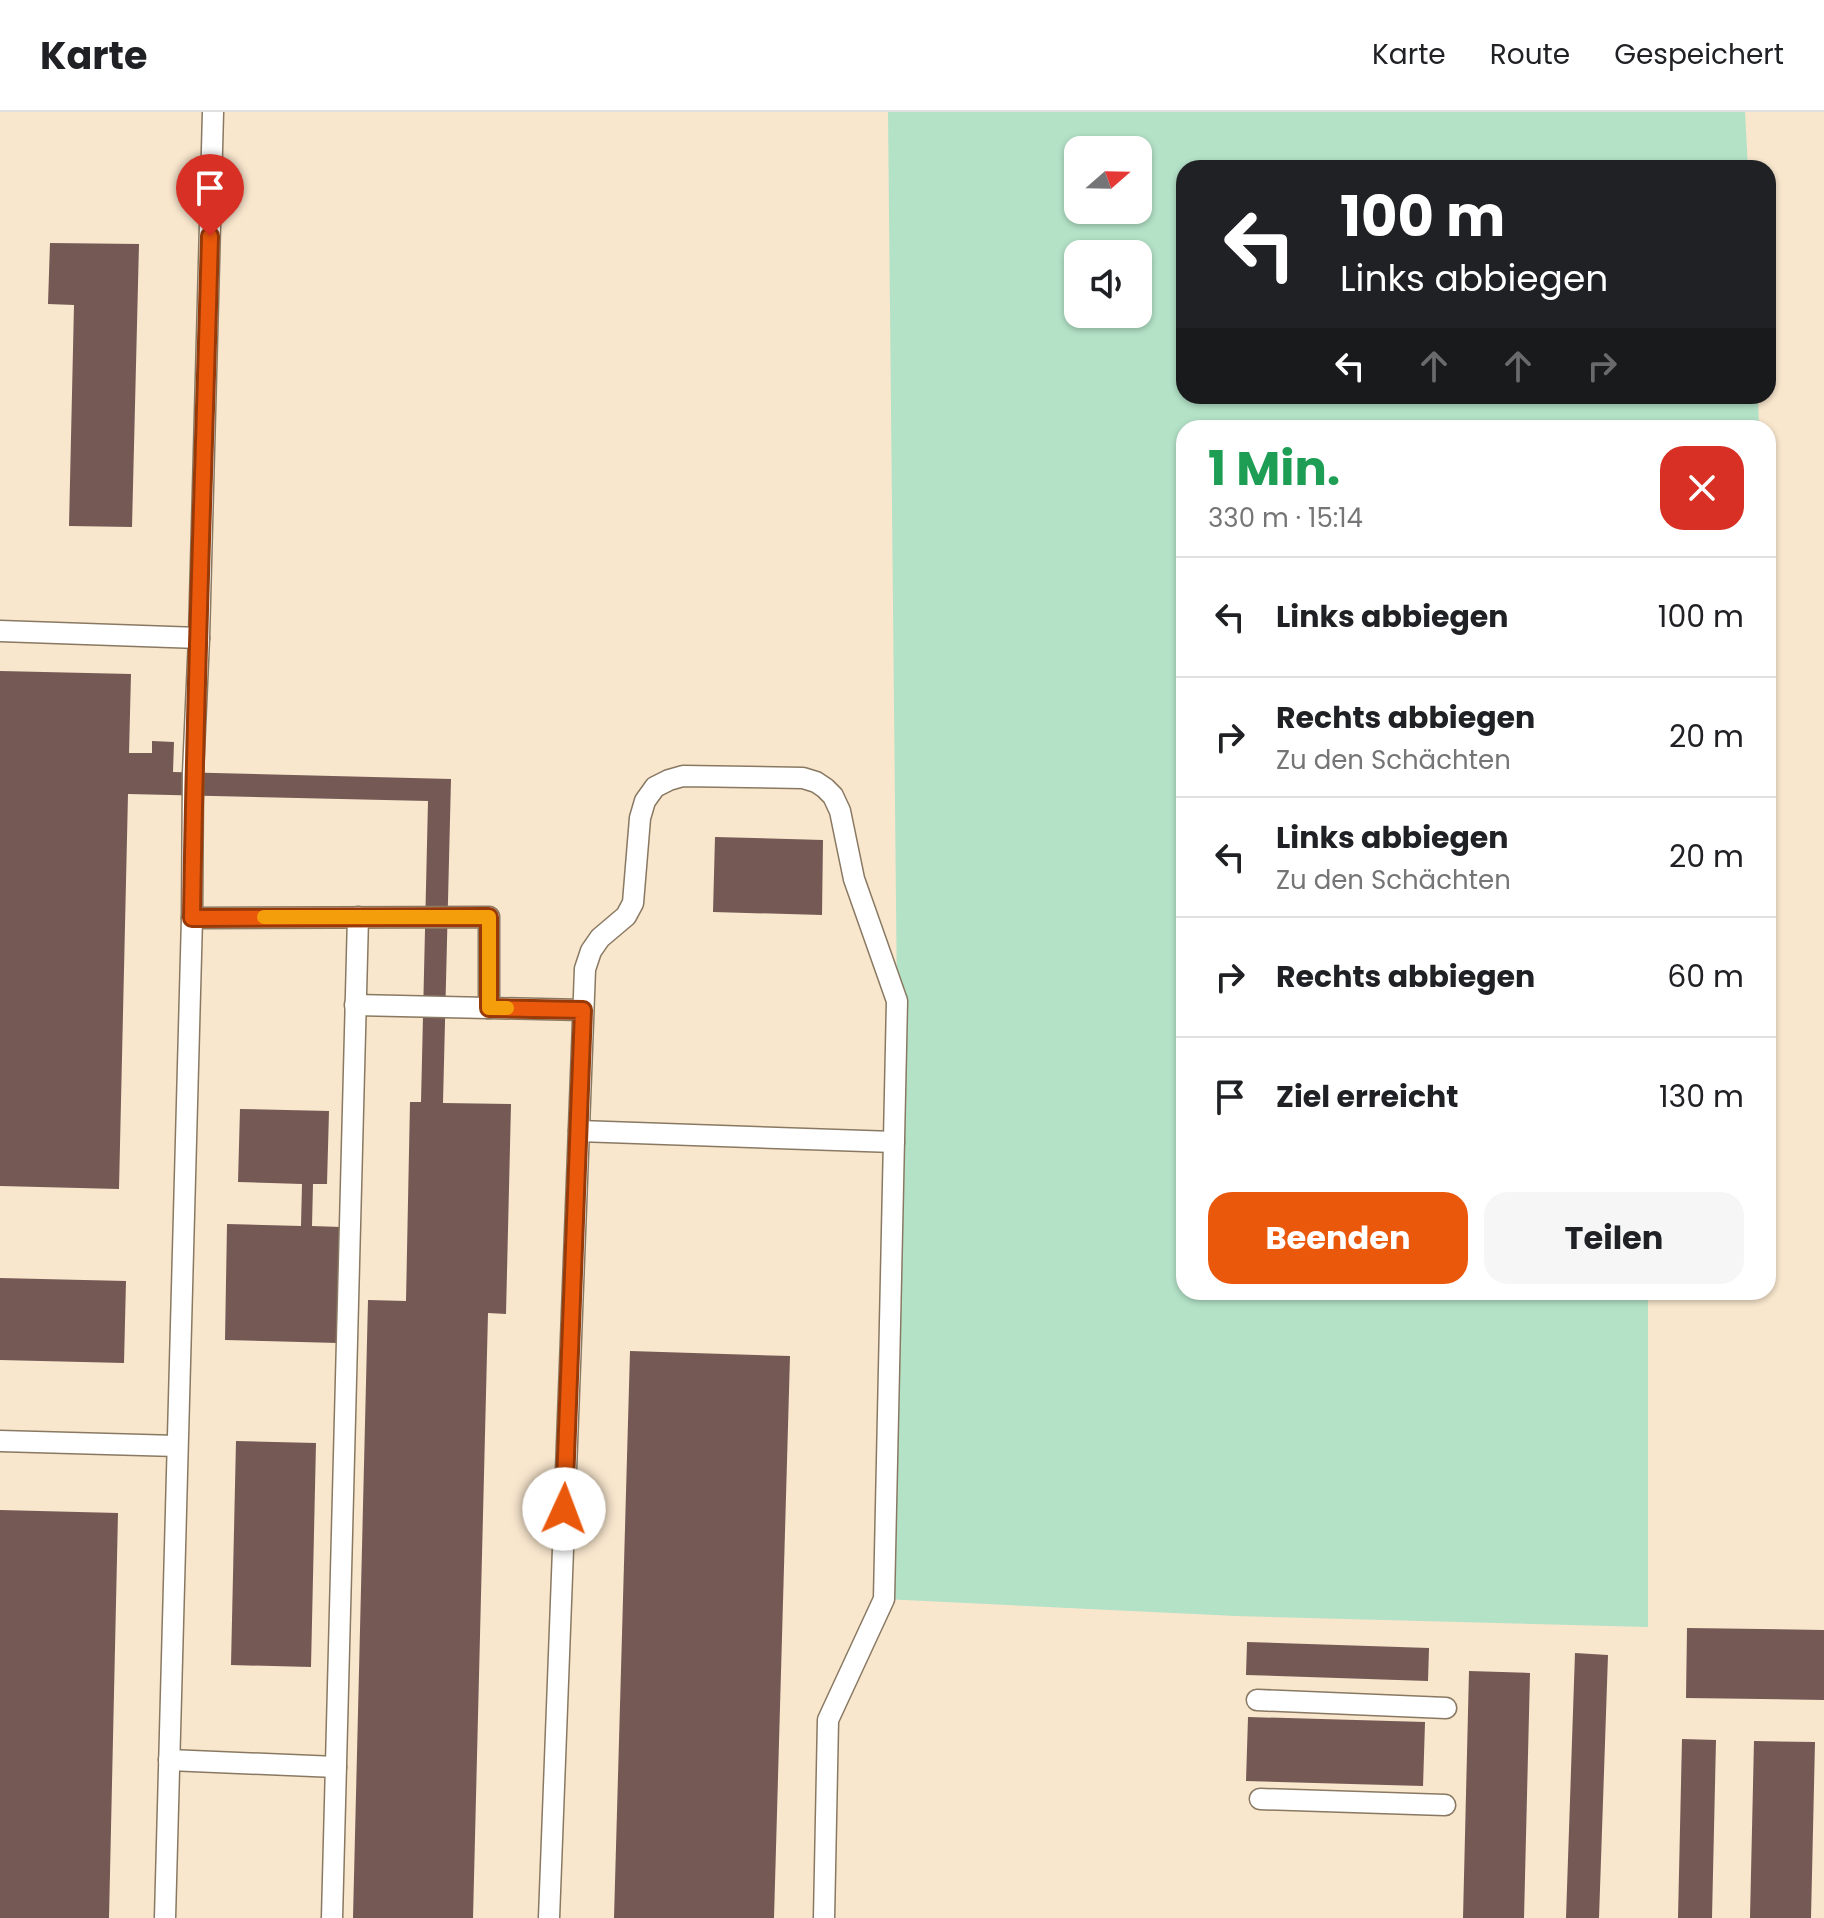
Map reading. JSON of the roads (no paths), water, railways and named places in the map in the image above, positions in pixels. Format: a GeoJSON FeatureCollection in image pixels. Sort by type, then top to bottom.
{"type":"FeatureCollection","features":[{"type":"Feature","properties":{"kind":"lane"},"geometry":{"type":"LineString","coordinates":[[165,1918],[192,918],[193,773],[213,112]]}},
{"type":"Feature","properties":{"kind":"lane"},"geometry":{"type":"LineString","coordinates":[[0,631],[199,638]]}},
{"type":"Feature","properties":{"kind":"lane"},"geometry":{"type":"LineString","coordinates":[[549,1918],[585,969],[591,951],[600,938],[626,916],[633,903],[640,818],[645,801],[655,787],[683,776],[803,778],[825,788],[840,811],[854,879],[897,1001],[884,1599],[828,1720],[824,1918]]}},
{"type":"Feature","properties":{"kind":"lane"},"geometry":{"type":"LineString","coordinates":[[332,1918],[358,917]]}},
{"type":"Feature","properties":{"kind":"lane"},"geometry":{"type":"LineString","coordinates":[[192,918],[489,917],[489,1008]]}},
{"type":"Feature","properties":{"kind":"lane"},"geometry":{"type":"LineString","coordinates":[[355,1005],[583,1010]]}},
{"type":"Feature","properties":{"kind":"lane"},"geometry":{"type":"LineString","coordinates":[[579,1131],[894,1142]]}},
{"type":"Feature","properties":{"kind":"lane"},"geometry":{"type":"LineString","coordinates":[[0,1441],[177,1446]]}},
{"type":"Feature","properties":{"kind":"lane"},"geometry":{"type":"LineString","coordinates":[[1257,1700],[1446,1708]]}},
{"type":"Feature","properties":{"kind":"lane"},"geometry":{"type":"LineString","coordinates":[[169,1760],[336,1767]]}},
{"type":"Feature","properties":{"kind":"lane"},"geometry":{"type":"LineString","coordinates":[[1260,1799],[1445,1805]]}}]}
